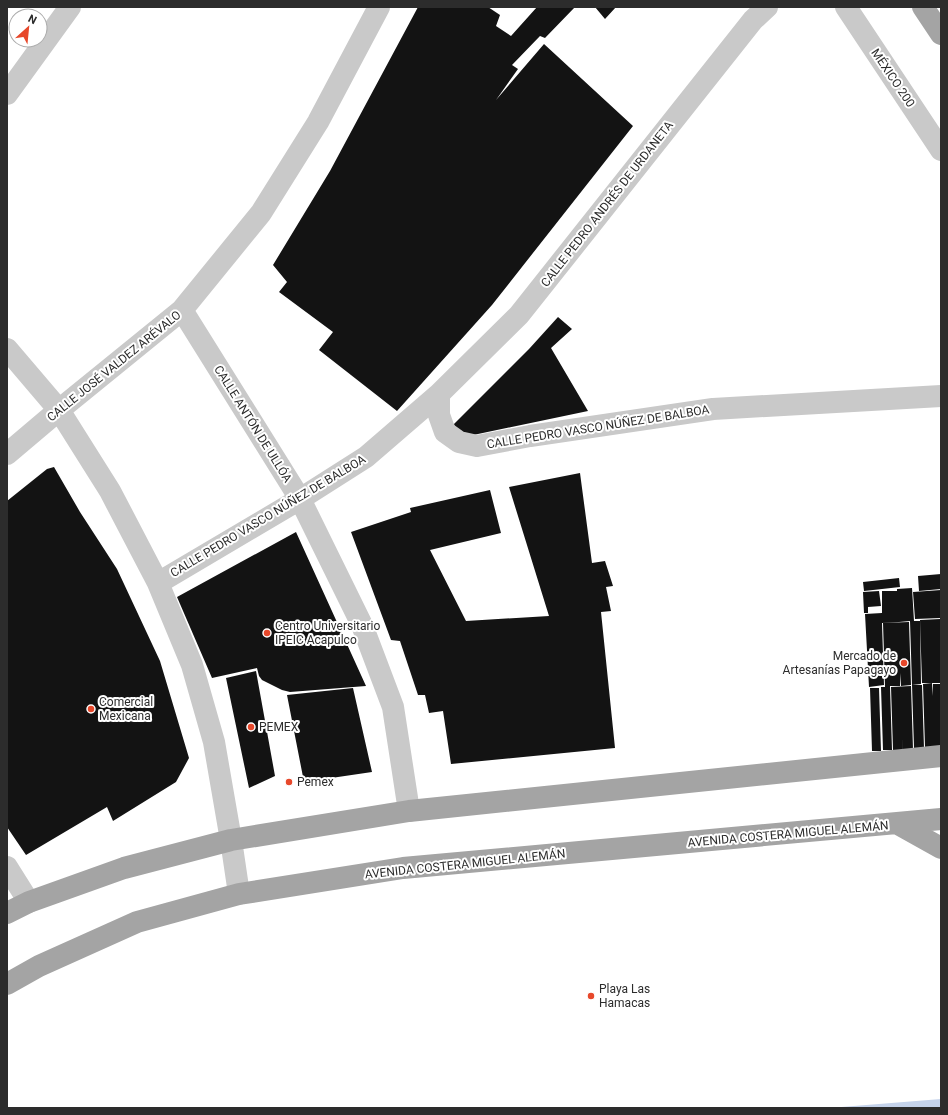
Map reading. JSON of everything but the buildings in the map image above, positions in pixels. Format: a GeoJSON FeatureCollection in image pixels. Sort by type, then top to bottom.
{"type":"FeatureCollection","features":[{"type":"Feature","properties":{"kind":"main road"},"geometry":{"type":"LineString","coordinates":[[923,7],[941,34]]}},
{"type":"Feature","properties":{"kind":"main road"},"geometry":{"type":"LineString","coordinates":[[7,913],[29,902],[124,868],[231,840],[409,811],[941,756]]}},
{"type":"Feature","properties":{"kind":"main road","name":"AVENIDA COSTERA MIGUEL ALEMÁN"},"geometry":{"type":"LineString","coordinates":[[7,984],[39,966],[137,922],[239,894],[403,868],[941,819]]}},
{"type":"Feature","properties":{"kind":"main road"},"geometry":{"type":"LineString","coordinates":[[898,824],[941,848]]}},
{"type":"Feature","properties":{"kind":"street"},"geometry":{"type":"LineString","coordinates":[[7,94],[70,7]]}},
{"type":"Feature","properties":{"kind":"street","name":"CALLE JOSÉ VALDEZ ARÉVALO"},"geometry":{"type":"LineString","coordinates":[[7,454],[182,310],[261,214],[318,122],[379,7]]}},
{"type":"Feature","properties":{"kind":"street","name":"CALLE PEDRO ANDRÉS DE URDANETA"},"geometry":{"type":"LineString","coordinates":[[439,394],[519,315],[753,20],[767,7]]}},
{"type":"Feature","properties":{"kind":"street","name":"MÉXICO 200"},"geometry":{"type":"LineString","coordinates":[[846,7],[941,150]]}},
{"type":"Feature","properties":{"kind":"street","name":"CALLE ANTÓN DE ULLÓA"},"geometry":{"type":"LineString","coordinates":[[182,310],[300,500],[362,625],[393,707],[409,811]]}},
{"type":"Feature","properties":{"kind":"street"},"geometry":{"type":"LineString","coordinates":[[7,349],[59,410],[110,492],[158,583],[194,673],[214,742],[239,894]]}},
{"type":"Feature","properties":{"kind":"street","name":"CALLE PEDRO VASCO NÚÑEZ DE BALBOA"},"geometry":{"type":"LineString","coordinates":[[439,394],[439,415],[444,432],[459,442],[477,446],[530,436],[713,409],[941,396]]}},
{"type":"Feature","properties":{"kind":"street","name":"CALLE PEDRO VASCO NÚÑEZ DE BALBOA"},"geometry":{"type":"LineString","coordinates":[[158,583],[300,500],[366,457],[439,394]]}},
{"type":"Feature","properties":{"kind":"street"},"geometry":{"type":"LineString","coordinates":[[7,867],[29,902]]}},
{"type":"Feature","properties":{"kind":"water"},"geometry":{"type":"Polygon","coordinates":[[[941,1099],[941,1108],[829,1108],[941,1099]]]}},
{"type":"Feature","properties":{"kind":"place","name":"Centro Universitario IPEIC Acapulco"},"geometry":{"type":"Point","coordinates":[267,633]}},
{"type":"Feature","properties":{"kind":"place","name":"Mercado de Artesanías Papagayo"},"geometry":{"type":"Point","coordinates":[904,663]}},
{"type":"Feature","properties":{"kind":"place","name":"Comercial Mexicana"},"geometry":{"type":"Point","coordinates":[91,709]}},
{"type":"Feature","properties":{"kind":"place","name":"PEMEX"},"geometry":{"type":"Point","coordinates":[251,727]}},
{"type":"Feature","properties":{"kind":"place","name":"Pemex"},"geometry":{"type":"Point","coordinates":[289,782]}},
{"type":"Feature","properties":{"kind":"place","name":"Playa Las Hamacas"},"geometry":{"type":"Point","coordinates":[591,996]}}]}
